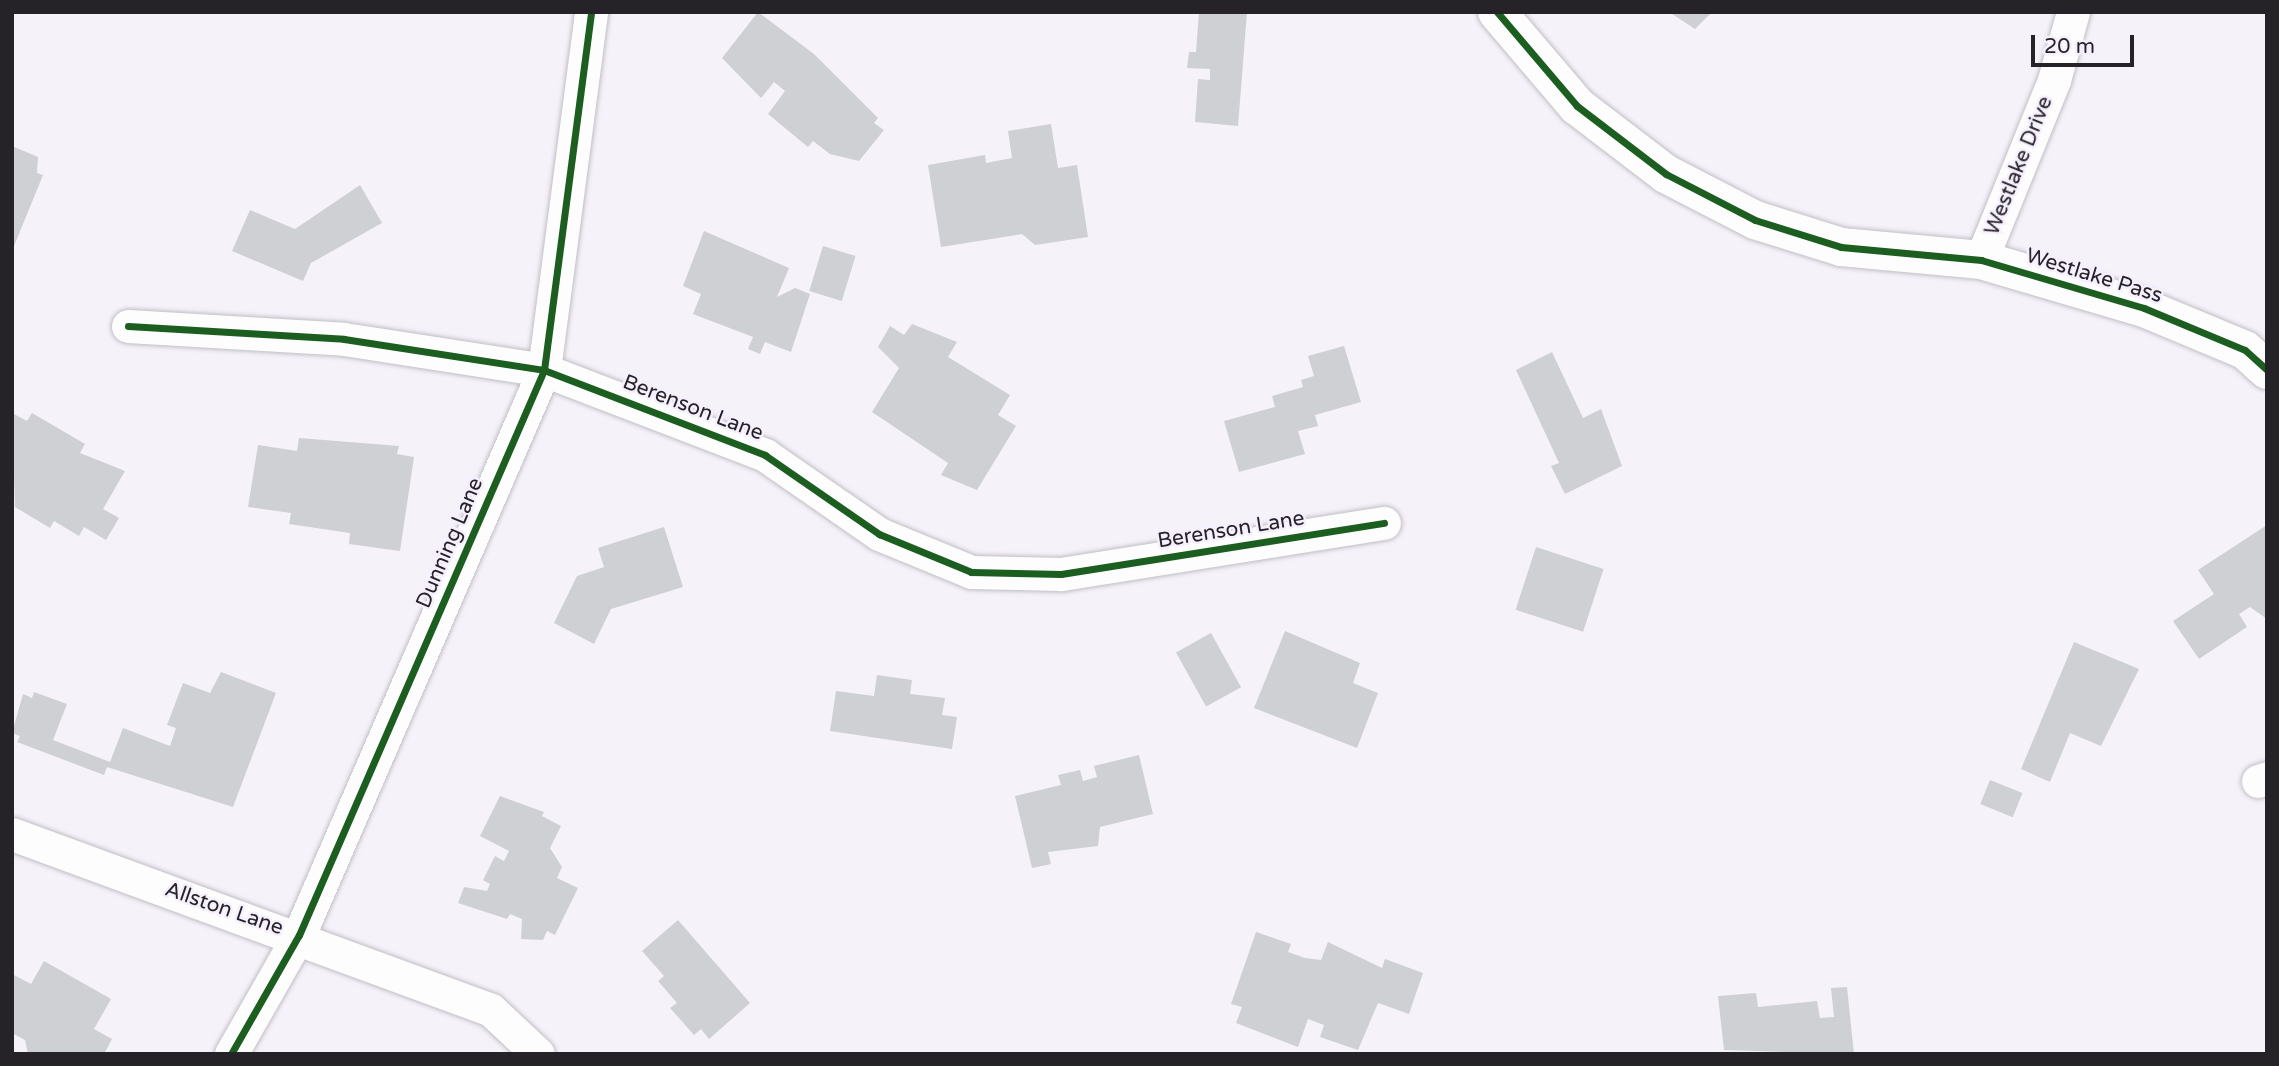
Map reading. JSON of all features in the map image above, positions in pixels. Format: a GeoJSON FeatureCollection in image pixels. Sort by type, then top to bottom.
{"type":"FeatureCollection","features":[{"type":"Feature","properties":{"kind":"street","name":"Dunning Lane"},"geometry":{"type":"LineString","coordinates":[[231,1054],[299,935],[544,370],[591,12]]}},
{"type":"Feature","properties":{"kind":"street","name":"Westlake Drive"},"geometry":{"type":"LineString","coordinates":[[1497,12],[1577,106],[1677,180],[1755,220],[1840,247],[1981,260],[2054,80],[2073,12]]}},
{"type":"Feature","properties":{"kind":"street","name":"Westlake Pass"},"geometry":{"type":"LineString","coordinates":[[1981,260],[2144,308],[2245,350],[2267,370]]}},
{"type":"Feature","properties":{"kind":"street","name":"Berenson Lane"},"geometry":{"type":"LineString","coordinates":[[128,326],[344,339],[544,370],[765,455],[878,534],[971,572],[1061,574],[1384,523]]}},
{"type":"Feature","properties":{"kind":"street","name":"Allston Lane"},"geometry":{"type":"LineString","coordinates":[[12,834],[299,935],[491,1010],[538,1054]]}},
{"type":"Feature","properties":{"kind":"building"},"geometry":{"type":"Polygon","coordinates":[[[758,12],[814,54],[878,118],[874,123],[884,130],[859,161],[830,154],[813,141],[808,147],[768,114],[785,91],[774,82],[761,98],[722,58],[758,12]]]}},
{"type":"Feature","properties":{"kind":"building"},"geometry":{"type":"Polygon","coordinates":[[[1199,12],[1247,12],[1238,126],[1195,122],[1198,79],[1210,80],[1210,69],[1187,68],[1189,52],[1196,52],[1199,12]]]}},
{"type":"Feature","properties":{"kind":"building"},"geometry":{"type":"Polygon","coordinates":[[[1669,12],[1712,12],[1695,29],[1669,12]]]}},
{"type":"Feature","properties":{"kind":"building"},"geometry":{"type":"Polygon","coordinates":[[[1051,124],[1058,168],[1077,165],[1088,237],[1035,245],[1022,234],[941,247],[928,165],[985,155],[986,163],[1012,158],[1008,131],[1051,124]]]}},
{"type":"Feature","properties":{"kind":"building"},"geometry":{"type":"Polygon","coordinates":[[[12,146],[38,157],[37,173],[43,175],[12,251],[12,146]]]}},
{"type":"Feature","properties":{"kind":"building"},"geometry":{"type":"Polygon","coordinates":[[[360,185],[382,223],[311,263],[303,281],[232,251],[250,210],[295,229],[360,185]]]}},
{"type":"Feature","properties":{"kind":"building"},"geometry":{"type":"Polygon","coordinates":[[[704,231],[789,268],[777,297],[795,288],[810,294],[791,352],[765,342],[760,354],[748,349],[753,337],[693,314],[701,294],[683,286],[704,231]]]}},
{"type":"Feature","properties":{"kind":"building"},"geometry":{"type":"Polygon","coordinates":[[[823,246],[856,256],[842,301],[809,291],[823,246]]]}},
{"type":"Feature","properties":{"kind":"building"},"geometry":{"type":"Polygon","coordinates":[[[912,324],[957,342],[948,357],[1010,395],[998,415],[1016,426],[977,490],[941,475],[948,463],[872,412],[899,368],[878,347],[890,326],[904,335],[912,324]]]}},
{"type":"Feature","properties":{"kind":"building"},"geometry":{"type":"Polygon","coordinates":[[[1344,346],[1361,402],[1315,415],[1318,426],[1298,431],[1305,454],[1239,472],[1224,421],[1275,407],[1272,396],[1303,387],[1301,380],[1314,376],[1308,356],[1344,346]]]}},
{"type":"Feature","properties":{"kind":"building"},"geometry":{"type":"Polygon","coordinates":[[[1552,352],[1583,418],[1601,409],[1622,466],[1565,494],[1551,466],[1559,463],[1516,370],[1552,352]]]}},
{"type":"Feature","properties":{"kind":"building"},"geometry":{"type":"Polygon","coordinates":[[[12,413],[27,421],[32,413],[85,444],[80,453],[125,471],[103,509],[119,518],[106,540],[84,527],[79,536],[54,521],[50,528],[15,507],[12,413]]]}},
{"type":"Feature","properties":{"kind":"building"},"geometry":{"type":"Polygon","coordinates":[[[299,438],[399,446],[397,454],[414,457],[400,551],[349,544],[350,533],[289,524],[291,513],[248,507],[258,445],[297,451],[299,438]]]}},
{"type":"Feature","properties":{"kind":"building"},"geometry":{"type":"Polygon","coordinates":[[[2267,525],[2267,619],[2250,607],[2239,614],[2247,627],[2199,659],[2173,621],[2214,594],[2198,570],[2267,525]]]}},
{"type":"Feature","properties":{"kind":"building"},"geometry":{"type":"Polygon","coordinates":[[[664,527],[683,587],[611,609],[594,644],[554,623],[577,576],[604,567],[598,548],[664,527]]]}},
{"type":"Feature","properties":{"kind":"building"},"geometry":{"type":"Polygon","coordinates":[[[1536,547],[1604,569],[1583,632],[1516,610],[1536,547]]]}},
{"type":"Feature","properties":{"kind":"building"},"geometry":{"type":"Polygon","coordinates":[[[1285,631],[1360,663],[1353,683],[1378,693],[1357,748],[1254,708],[1285,631]]]}},
{"type":"Feature","properties":{"kind":"building"},"geometry":{"type":"Polygon","coordinates":[[[1211,633],[1241,687],[1206,707],[1176,652],[1211,633]]]}},
{"type":"Feature","properties":{"kind":"building"},"geometry":{"type":"Polygon","coordinates":[[[2074,642],[2139,669],[2101,746],[2070,733],[2050,782],[2021,769],[2074,642]]]}},
{"type":"Feature","properties":{"kind":"building"},"geometry":{"type":"Polygon","coordinates":[[[221,672],[276,693],[233,807],[107,767],[104,775],[17,742],[20,736],[12,733],[23,694],[32,698],[34,692],[67,704],[53,740],[110,762],[123,728],[170,746],[176,728],[167,725],[183,683],[210,693],[221,672]]]}},
{"type":"Feature","properties":{"kind":"building"},"geometry":{"type":"Polygon","coordinates":[[[877,675],[912,680],[910,694],[945,698],[942,715],[957,717],[952,749],[830,731],[836,691],[874,696],[877,675]]]}},
{"type":"Feature","properties":{"kind":"building"},"geometry":{"type":"Polygon","coordinates":[[[1139,755],[1153,814],[1100,827],[1098,846],[1048,852],[1051,864],[1032,868],[1015,796],[1061,785],[1058,775],[1080,770],[1083,781],[1097,777],[1094,766],[1139,755]]]}},
{"type":"Feature","properties":{"kind":"building"},"geometry":{"type":"Polygon","coordinates":[[[1990,780],[2022,793],[2013,817],[1980,804],[1990,780]]]}},
{"type":"Feature","properties":{"kind":"building"},"geometry":{"type":"Polygon","coordinates":[[[500,796],[544,812],[542,816],[561,826],[550,848],[562,867],[557,878],[578,888],[555,935],[547,931],[543,940],[521,939],[522,919],[510,914],[507,919],[458,903],[464,887],[487,891],[490,884],[483,880],[495,856],[504,861],[509,851],[480,836],[500,796]]]}},
{"type":"Feature","properties":{"kind":"building"},"geometry":{"type":"Polygon","coordinates":[[[678,920],[750,1003],[709,1039],[701,1029],[694,1035],[670,1008],[677,1003],[658,981],[664,976],[642,951],[678,920]]]}},
{"type":"Feature","properties":{"kind":"building"},"geometry":{"type":"Polygon","coordinates":[[[1256,932],[1291,944],[1288,952],[1305,958],[1321,960],[1328,942],[1382,968],[1385,959],[1423,973],[1409,1014],[1378,1003],[1358,1050],[1320,1037],[1324,1025],[1308,1019],[1298,1047],[1236,1023],[1242,1007],[1231,1004],[1256,932]]]}},
{"type":"Feature","properties":{"kind":"building"},"geometry":{"type":"Polygon","coordinates":[[[44,961],[111,999],[94,1029],[112,1039],[104,1054],[28,1054],[25,1040],[12,1033],[12,974],[31,984],[44,961]]]}},
{"type":"Feature","properties":{"kind":"building"},"geometry":{"type":"Polygon","coordinates":[[[1847,987],[1854,1054],[1724,1050],[1718,996],[1756,993],[1758,1007],[1817,1001],[1820,1018],[1834,1017],[1831,988],[1847,987]]]}},
{"type":"Feature","properties":{"kind":"cycle path"},"geometry":{"type":"LineString","coordinates":[[231,1054],[299,935],[544,370],[591,12]]}},
{"type":"Feature","properties":{"kind":"cycle path"},"geometry":{"type":"LineString","coordinates":[[1497,12],[1577,106],[1666,174],[1755,220],[1841,247],[1981,260],[2144,308],[2245,350],[2267,370]]}},
{"type":"Feature","properties":{"kind":"cycle path"},"geometry":{"type":"LineString","coordinates":[[128,326],[344,339],[544,370],[765,455],[879,534],[971,572],[1061,574],[1384,523]]}}]}
